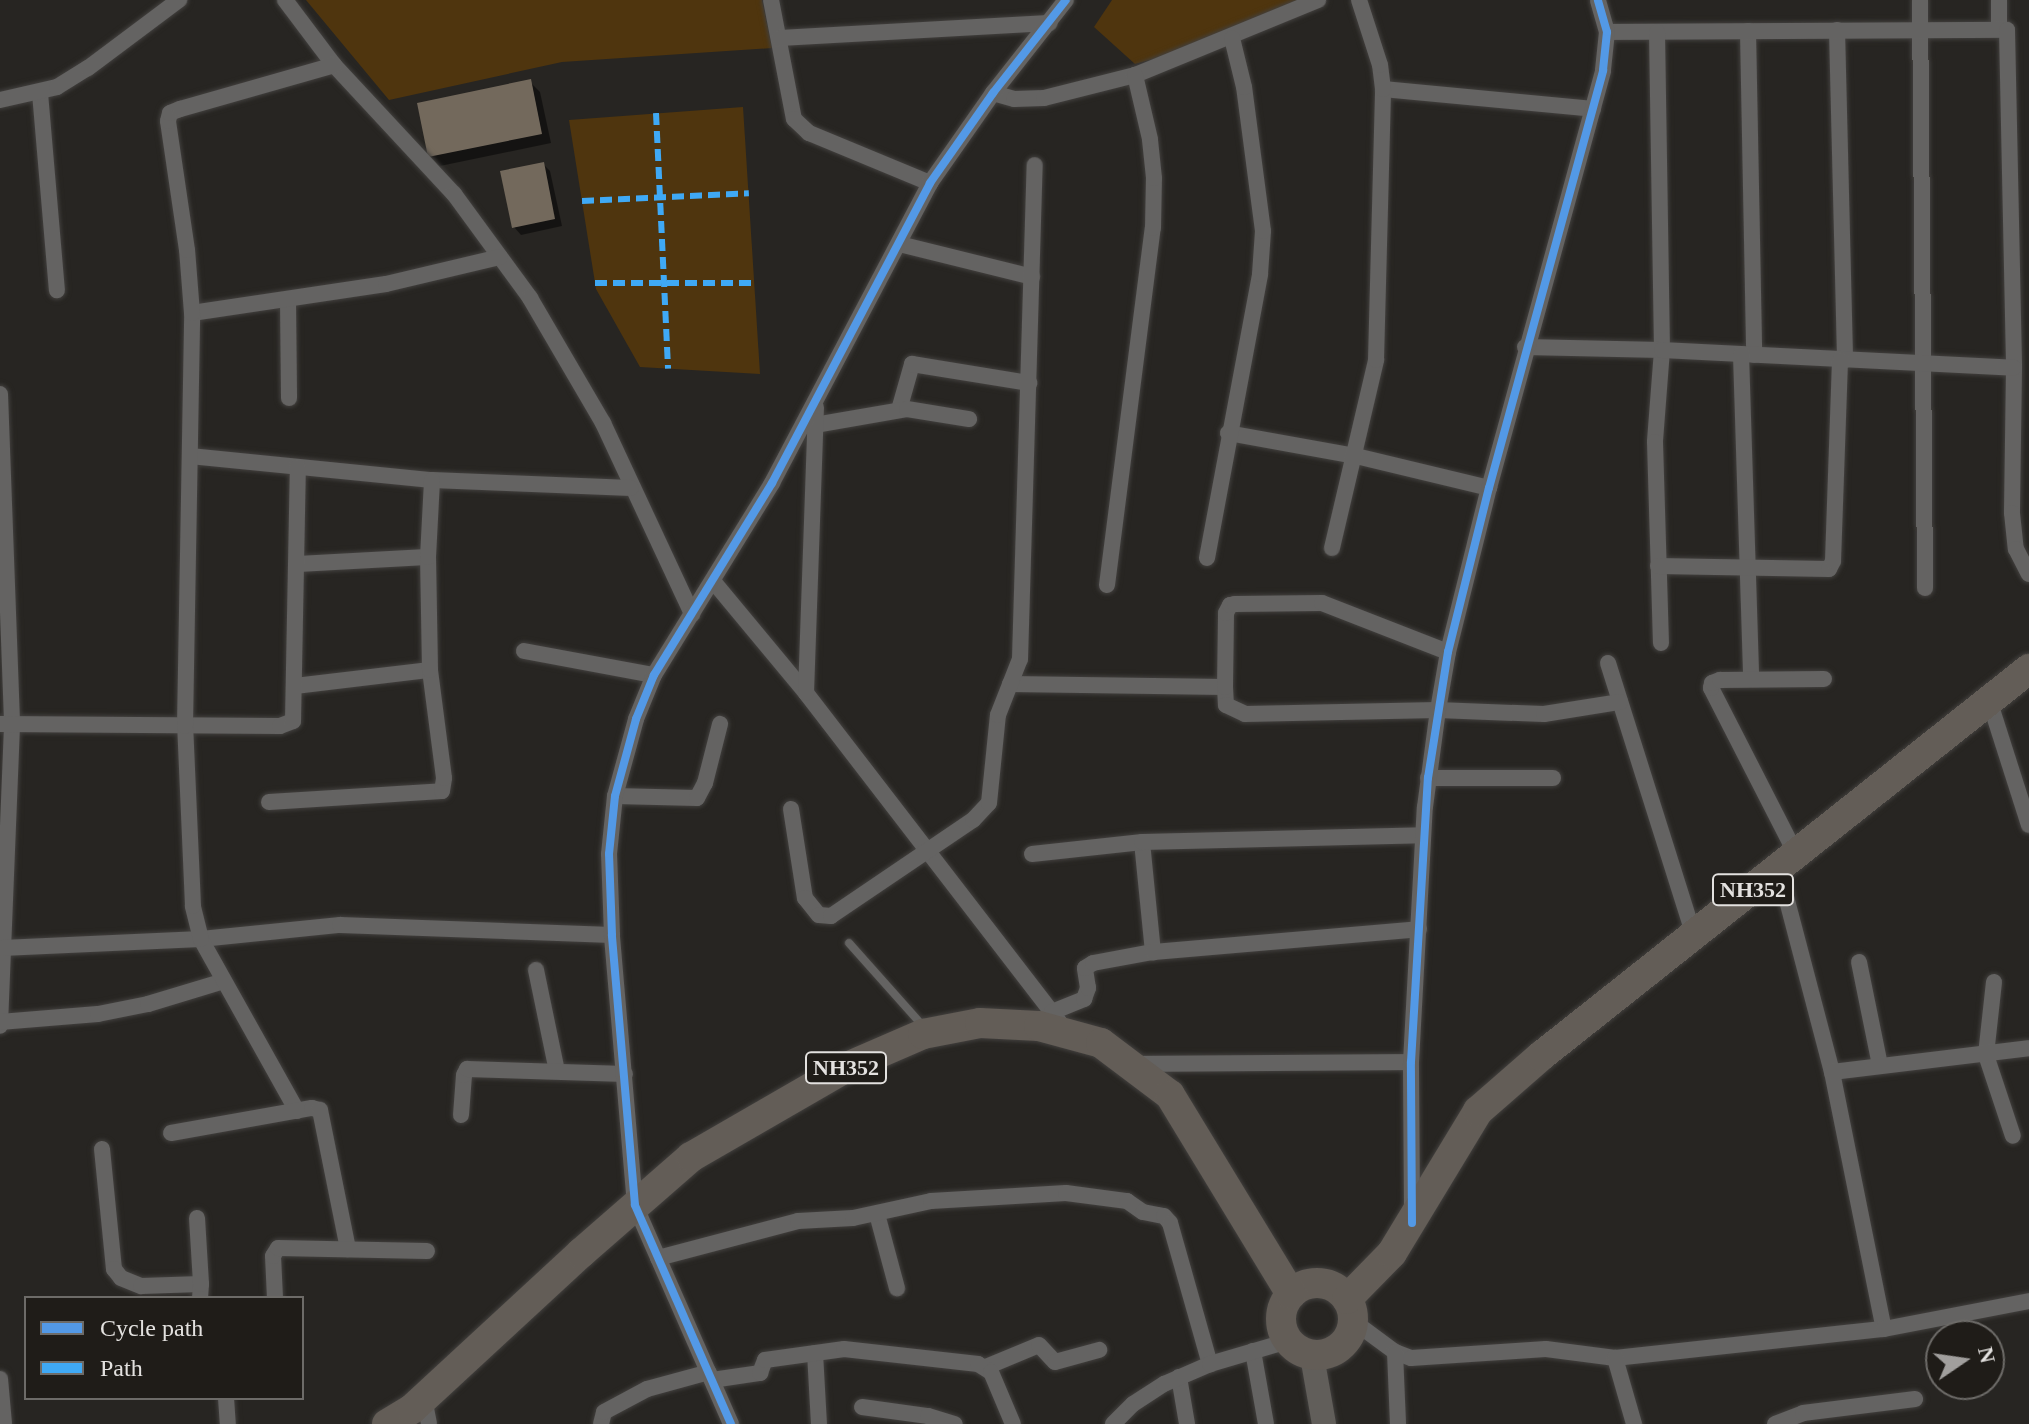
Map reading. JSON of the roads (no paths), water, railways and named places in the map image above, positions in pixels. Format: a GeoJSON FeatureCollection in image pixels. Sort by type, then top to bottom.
{"type":"FeatureCollection","features":[{"type":"Feature","properties":{"kind":"highway","name":"NH352"},"geometry":{"type":"LineString","coordinates":[[1300,1349],[1329,1354],[1347,1340],[1350,1310],[1412,1223],[1478,1111],[1541,1056],[1990,703],[2029,669]]}},
{"type":"Feature","properties":{"kind":"highway","name":"NH352"},"geometry":{"type":"LineString","coordinates":[[387,1424],[427,1411],[635,1205],[691,1157],[847,1067],[930,1033],[980,1023],[1039,1026],[1061,1023],[1101,1043],[1170,1095],[1291,1294]]}},
{"type":"Feature","properties":{"kind":"highway"},"geometry":{"type":"LineString","coordinates":[[1300,1349],[1281,1319],[1291,1294],[1300,1287],[1323,1284],[1350,1310]]}},
{"type":"Feature","properties":{"kind":"street"},"geometry":{"type":"LineString","coordinates":[[0,100],[40,93],[88,68],[179,0]]}},
{"type":"Feature","properties":{"kind":"street"},"geometry":{"type":"LineString","coordinates":[[285,0],[334,65],[454,194],[530,298],[603,423],[692,614]]}},
{"type":"Feature","properties":{"kind":"street"},"geometry":{"type":"LineString","coordinates":[[771,0],[790,111],[801,126],[930,183]]}},
{"type":"Feature","properties":{"kind":"street"},"geometry":{"type":"LineString","coordinates":[[731,1424],[635,1205],[612,935],[609,854],[615,796],[636,719],[654,675],[816,405],[930,183],[993,93],[1066,0]]}},
{"type":"Feature","properties":{"kind":"street"},"geometry":{"type":"LineString","coordinates":[[993,93],[1014,99],[1044,98],[1135,75],[1232,38],[1318,0]]}},
{"type":"Feature","properties":{"kind":"street"},"geometry":{"type":"LineString","coordinates":[[1332,548],[1356,456],[1376,360],[1383,89],[1380,65],[1359,0]]}},
{"type":"Feature","properties":{"kind":"street"},"geometry":{"type":"LineString","coordinates":[[1412,1223],[1411,1062],[1423,835],[1438,710],[1448,652],[1525,347],[1603,70],[1607,32],[1598,0]]}},
{"type":"Feature","properties":{"kind":"street"},"geometry":{"type":"LineString","coordinates":[[1920,0],[1925,588]]}},
{"type":"Feature","properties":{"kind":"street"},"geometry":{"type":"LineString","coordinates":[[1999,0],[1999,28]]}},
{"type":"Feature","properties":{"kind":"street"},"geometry":{"type":"LineString","coordinates":[[779,38],[1050,23]]}},
{"type":"Feature","properties":{"kind":"street"},"geometry":{"type":"LineString","coordinates":[[1658,566],[1825,570],[1832,566],[1842,360],[1837,30]]}},
{"type":"Feature","properties":{"kind":"street"},"geometry":{"type":"LineString","coordinates":[[1607,32],[2007,30],[2010,40],[2014,536],[2021,562],[2029,574]]}},
{"type":"Feature","properties":{"kind":"street"},"geometry":{"type":"LineString","coordinates":[[1748,31],[1748,567],[1751,679]]}},
{"type":"Feature","properties":{"kind":"street"},"geometry":{"type":"LineString","coordinates":[[1657,32],[1662,350],[1655,442],[1661,643]]}},
{"type":"Feature","properties":{"kind":"street"},"geometry":{"type":"LineString","coordinates":[[1207,558],[1260,274],[1263,231],[1249,114],[1232,38]]}},
{"type":"Feature","properties":{"kind":"street"},"geometry":{"type":"LineString","coordinates":[[297,1111],[201,939],[193,906],[185,726],[192,313],[185,236],[168,134],[170,113],[334,65]]}},
{"type":"Feature","properties":{"kind":"street"},"geometry":{"type":"LineString","coordinates":[[1107,585],[1153,228],[1150,139],[1135,75]]}},
{"type":"Feature","properties":{"kind":"street"},"geometry":{"type":"LineString","coordinates":[[1383,89],[1593,109]]}},
{"type":"Feature","properties":{"kind":"street"},"geometry":{"type":"LineString","coordinates":[[40,93],[57,290]]}},
{"type":"Feature","properties":{"kind":"street"},"geometry":{"type":"LineString","coordinates":[[791,809],[805,898],[819,915],[840,913],[973,820],[989,803],[998,715],[1020,659],[1035,165]]}},
{"type":"Feature","properties":{"kind":"street"},"geometry":{"type":"LineString","coordinates":[[899,244],[1032,277]]}},
{"type":"Feature","properties":{"kind":"street"},"geometry":{"type":"LineString","coordinates":[[192,313],[386,284],[500,257]]}},
{"type":"Feature","properties":{"kind":"street"},"geometry":{"type":"LineString","coordinates":[[288,300],[289,398]]}},
{"type":"Feature","properties":{"kind":"street"},"geometry":{"type":"LineString","coordinates":[[1525,347],[1662,350],[2014,368]]}},
{"type":"Feature","properties":{"kind":"street"},"geometry":{"type":"LineString","coordinates":[[899,410],[912,364],[1029,383]]}},
{"type":"Feature","properties":{"kind":"street"},"geometry":{"type":"LineString","coordinates":[[0,394],[6,725],[0,1024],[98,1014],[148,1004],[224,981]]}},
{"type":"Feature","properties":{"kind":"street"},"geometry":{"type":"LineString","coordinates":[[806,693],[816,405]]}},
{"type":"Feature","properties":{"kind":"street"},"geometry":{"type":"LineString","coordinates":[[815,425],[899,410],[969,419]]}},
{"type":"Feature","properties":{"kind":"street"},"geometry":{"type":"LineString","coordinates":[[1228,433],[1356,456],[1489,488]]}},
{"type":"Feature","properties":{"kind":"street"},"geometry":{"type":"LineString","coordinates":[[190,456],[432,480],[631,488]]}},
{"type":"Feature","properties":{"kind":"street"},"geometry":{"type":"LineString","coordinates":[[6,725],[185,726],[287,724],[293,721],[298,467]]}},
{"type":"Feature","properties":{"kind":"street"},"geometry":{"type":"LineString","coordinates":[[269,802],[442,791],[444,778],[430,670],[428,557],[432,480]]}},
{"type":"Feature","properties":{"kind":"street"},"geometry":{"type":"LineString","coordinates":[[297,564],[428,557]]}},
{"type":"Feature","properties":{"kind":"street"},"geometry":{"type":"LineString","coordinates":[[713,581],[806,693],[1061,1023],[1084,999],[1088,988],[1084,973],[1088,964],[1153,952],[1419,929]]}},
{"type":"Feature","properties":{"kind":"street"},"geometry":{"type":"LineString","coordinates":[[1448,652],[1322,603],[1230,605],[1226,613],[1226,705],[1245,714],[1438,710],[1544,714],[1620,702]]}},
{"type":"Feature","properties":{"kind":"street"},"geometry":{"type":"LineString","coordinates":[[524,651],[654,675]]}},
{"type":"Feature","properties":{"kind":"street"},"geometry":{"type":"LineString","coordinates":[[1608,663],[1694,936]]}},
{"type":"Feature","properties":{"kind":"street"},"geometry":{"type":"LineString","coordinates":[[295,686],[430,670]]}},
{"type":"Feature","properties":{"kind":"street"},"geometry":{"type":"LineString","coordinates":[[1824,679],[1715,681],[1712,694],[1788,863],[1884,1329]]}},
{"type":"Feature","properties":{"kind":"street"},"geometry":{"type":"LineString","coordinates":[[1010,684],[1225,687]]}},
{"type":"Feature","properties":{"kind":"street"},"geometry":{"type":"LineString","coordinates":[[1990,703],[2029,825]]}},
{"type":"Feature","properties":{"kind":"street"},"geometry":{"type":"LineString","coordinates":[[615,796],[697,798],[705,783],[720,724]]}},
{"type":"Feature","properties":{"kind":"street"},"geometry":{"type":"LineString","coordinates":[[1428,778],[1553,778]]}},
{"type":"Feature","properties":{"kind":"street"},"geometry":{"type":"LineString","coordinates":[[1032,854],[1142,842],[1423,835]]}},
{"type":"Feature","properties":{"kind":"street"},"geometry":{"type":"LineString","coordinates":[[1142,842],[1153,952]]}},
{"type":"Feature","properties":{"kind":"street"},"geometry":{"type":"LineString","coordinates":[[2,948],[201,939],[340,925],[612,935]]}},
{"type":"Feature","properties":{"kind":"street"},"geometry":{"type":"LineString","coordinates":[[1859,962],[1880,1065]]}},
{"type":"Feature","properties":{"kind":"street"},"geometry":{"type":"LineString","coordinates":[[536,970],[557,1071]]}},
{"type":"Feature","properties":{"kind":"street"},"geometry":{"type":"LineString","coordinates":[[1994,982],[1986,1055],[2013,1136]]}},
{"type":"Feature","properties":{"kind":"street"},"geometry":{"type":"LineString","coordinates":[[1832,1072],[2029,1048]]}},
{"type":"Feature","properties":{"kind":"street"},"geometry":{"type":"LineString","coordinates":[[1129,1064],[1411,1062]]}},
{"type":"Feature","properties":{"kind":"street"},"geometry":{"type":"LineString","coordinates":[[461,1115],[467,1069],[625,1074]]}},
{"type":"Feature","properties":{"kind":"street"},"geometry":{"type":"LineString","coordinates":[[171,1133],[316,1108],[322,1113],[348,1249]]}},
{"type":"Feature","properties":{"kind":"street"},"geometry":{"type":"LineString","coordinates":[[102,1149],[114,1269],[121,1278],[141,1286],[201,1291],[197,1218]]}},
{"type":"Feature","properties":{"kind":"street"},"geometry":{"type":"LineString","coordinates":[[658,1258],[798,1221],[877,1214],[931,1201],[1066,1193],[1127,1201],[1143,1212],[1164,1216],[1170,1223],[1210,1364]]}},
{"type":"Feature","properties":{"kind":"street"},"geometry":{"type":"LineString","coordinates":[[877,1214],[897,1288]]}},
{"type":"Feature","properties":{"kind":"street"},"geometry":{"type":"LineString","coordinates":[[275,1296],[273,1256],[278,1248],[427,1251]]}},
{"type":"Feature","properties":{"kind":"street"},"geometry":{"type":"LineString","coordinates":[[1350,1310],[1395,1352],[1411,1358],[1546,1349],[1615,1358],[1884,1329],[2029,1301]]}},
{"type":"Feature","properties":{"kind":"street"},"geometry":{"type":"LineString","coordinates":[[601,1424],[604,1412],[647,1389],[710,1376],[760,1373],[765,1360],[860,1350],[986,1367],[1039,1345],[1055,1362],[1099,1350]]}},
{"type":"Feature","properties":{"kind":"street"},"geometry":{"type":"LineString","coordinates":[[1113,1424],[1133,1404],[1179,1377],[1210,1364],[1253,1351],[1300,1349],[1324,1424]]}},
{"type":"Feature","properties":{"kind":"street"},"geometry":{"type":"LineString","coordinates":[[1253,1351],[1266,1424]]}},
{"type":"Feature","properties":{"kind":"street"},"geometry":{"type":"LineString","coordinates":[[1395,1352],[1398,1424]]}},
{"type":"Feature","properties":{"kind":"street"},"geometry":{"type":"LineString","coordinates":[[815,1353],[819,1424]]}},
{"type":"Feature","properties":{"kind":"street"},"geometry":{"type":"LineString","coordinates":[[1615,1358],[1634,1424]]}},
{"type":"Feature","properties":{"kind":"street"},"geometry":{"type":"LineString","coordinates":[[986,1367],[1013,1424]]}},
{"type":"Feature","properties":{"kind":"street"},"geometry":{"type":"LineString","coordinates":[[1179,1377],[1187,1424]]}},
{"type":"Feature","properties":{"kind":"street"},"geometry":{"type":"LineString","coordinates":[[0,1379],[4,1424]]}},
{"type":"Feature","properties":{"kind":"street"},"geometry":{"type":"LineString","coordinates":[[1775,1424],[1813,1411],[1915,1399]]}},
{"type":"Feature","properties":{"kind":"street"},"geometry":{"type":"LineString","coordinates":[[226,1400],[228,1424]]}},
{"type":"Feature","properties":{"kind":"street"},"geometry":{"type":"LineString","coordinates":[[862,1407],[928,1416],[955,1424]]}},
{"type":"Feature","properties":{"kind":"lane"},"geometry":{"type":"LineString","coordinates":[[849,943],[930,1033]]}}]}
